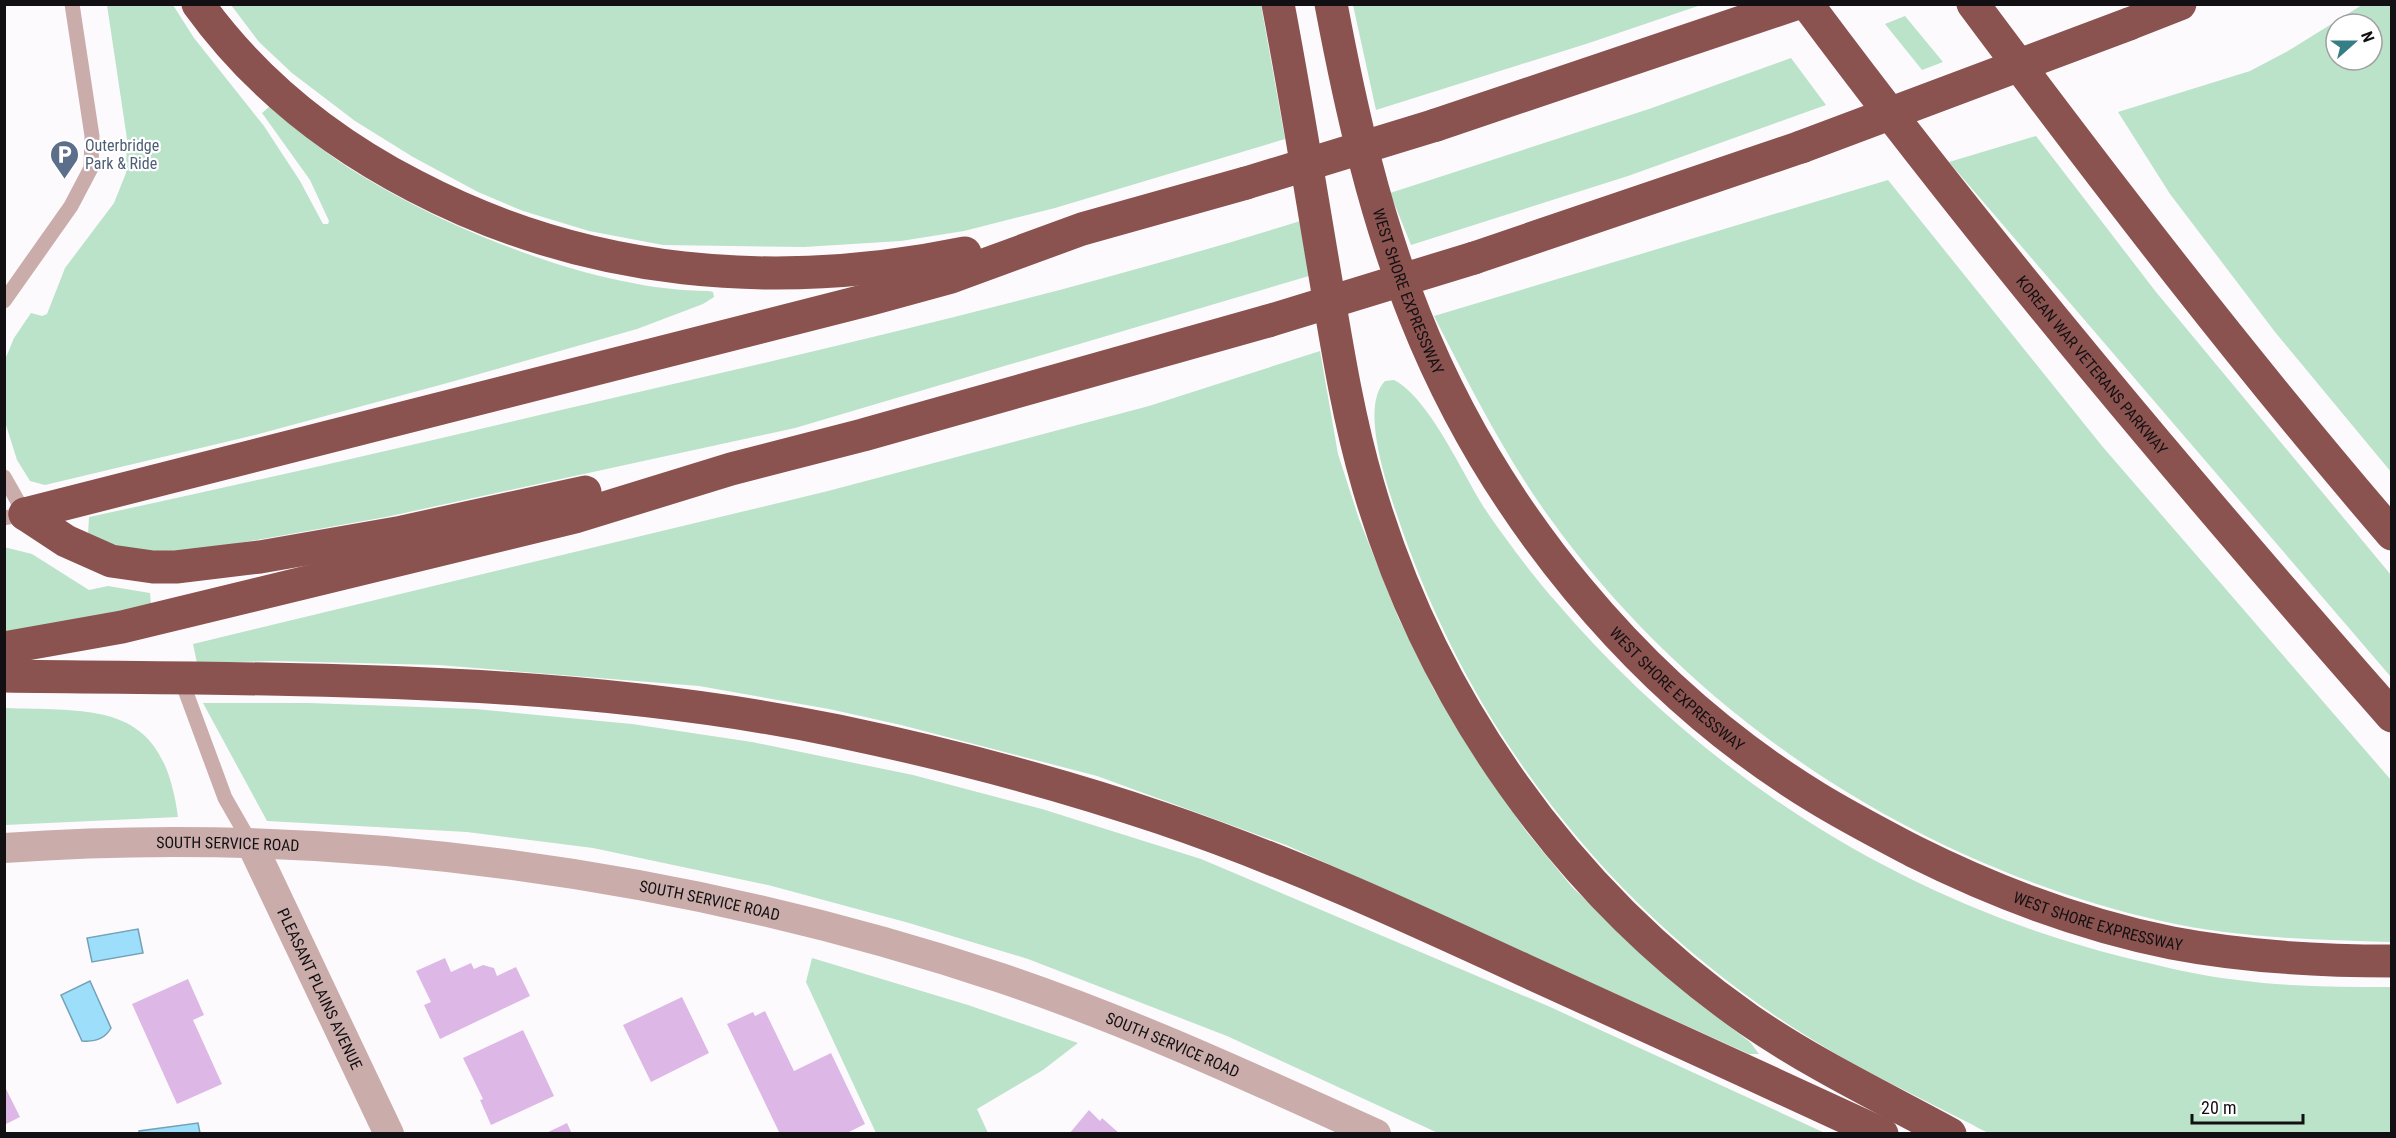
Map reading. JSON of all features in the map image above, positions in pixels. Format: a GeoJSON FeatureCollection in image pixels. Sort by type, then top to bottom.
{"type":"FeatureCollection","features":[{"type":"Feature","properties":{"kind":"highway"},"geometry":{"type":"LineString","coordinates":[[198,4],[244,62],[291,106],[348,148],[383,170],[457,208],[498,225],[579,251],[652,265],[707,271],[801,272],[910,264],[1082,229],[1246,183],[1436,125],[1795,4]]}},
{"type":"Feature","properties":{"kind":"highway"},"geometry":{"type":"LineString","coordinates":[[1278,4],[1338,351],[1368,484],[1413,610],[1469,715],[1519,793],[1574,864],[1679,965],[1748,1019],[1789,1047],[1950,1134]]}},
{"type":"Feature","properties":{"kind":"highway","name":"WEST SHORE EXPRESSWAY"},"geometry":{"type":"LineString","coordinates":[[1331,4],[1342,63],[1376,201],[1415,316],[1454,400],[1492,468],[1559,567],[1595,611],[1677,691],[1719,727],[1814,797],[1921,855],[2008,894],[2059,912],[2169,942],[2282,958],[2391,961]]}},
{"type":"Feature","properties":{"kind":"highway","name":"KOREAN WAR VETERANS PARKWAY"},"geometry":{"type":"LineString","coordinates":[[1807,4],[1940,180],[2043,308],[2278,586],[2391,715]]}},
{"type":"Feature","properties":{"kind":"highway"},"geometry":{"type":"LineString","coordinates":[[1973,4],[2120,201],[2284,408],[2391,534]]}},
{"type":"Feature","properties":{"kind":"highway"},"geometry":{"type":"LineString","coordinates":[[1998,4],[2120,201]]}},
{"type":"Feature","properties":{"kind":"highway"},"geometry":{"type":"LineString","coordinates":[[4,648],[122,627],[553,522],[730,469],[930,417],[1268,321],[1474,258],[1801,147],[2180,4]]}},
{"type":"Feature","properties":{"kind":"highway"},"geometry":{"type":"LineString","coordinates":[[15,516],[872,300],[951,277],[1082,229]]}},
{"type":"Feature","properties":{"kind":"highway"},"geometry":{"type":"LineString","coordinates":[[15,516],[66,542],[111,561],[153,567],[176,567],[329,545],[568,495],[730,469]]}},
{"type":"Feature","properties":{"kind":"highway"},"geometry":{"type":"LineString","coordinates":[[4,676],[368,680],[596,694],[756,716],[835,731],[1006,771],[1160,818],[1304,873],[1438,931],[1882,1134]]}},
{"type":"Feature","properties":{"kind":"street","name":"SOUTH SERVICE ROAD"},"geometry":{"type":"LineString","coordinates":[[4,848],[106,843],[252,845],[391,853],[555,870],[741,904],[836,928],[943,960],[1084,1008],[1376,1134]]}},
{"type":"Feature","properties":{"kind":"street","name":"PLEASANT PLAINS AVENUE"},"geometry":{"type":"LineString","coordinates":[[252,845],[389,1134]]}},
{"type":"Feature","properties":{"kind":"lane"},"geometry":{"type":"LineString","coordinates":[[4,301],[71,206],[84,186],[91,168],[92,136],[72,4]]}},
{"type":"Feature","properties":{"kind":"lane"},"geometry":{"type":"LineString","coordinates":[[4,477],[15,516]]}},
{"type":"Feature","properties":{"kind":"lane"},"geometry":{"type":"LineString","coordinates":[[181,679],[225,798],[252,845]]}},
{"type":"Feature","properties":{"kind":"green space"},"geometry":{"type":"Polygon","coordinates":[[[1353,4],[1701,5],[1376,110],[1353,4]]]}},
{"type":"Feature","properties":{"kind":"green space"},"geometry":{"type":"Polygon","coordinates":[[[107,5],[173,5],[194,38],[264,126],[300,181],[323,224],[328,224],[329,221],[310,180],[262,113],[269,107],[349,168],[429,213],[474,233],[570,268],[618,280],[665,288],[709,291],[713,292],[714,297],[703,304],[637,329],[255,435],[45,485],[30,481],[17,460],[5,422],[4,362],[14,338],[31,313],[42,316],[47,314],[65,268],[114,203],[126,173],[127,139],[107,5]]]}},
{"type":"Feature","properties":{"kind":"green space"},"geometry":{"type":"Polygon","coordinates":[[[231,5],[1261,5],[1285,139],[1055,208],[964,231],[901,241],[804,247],[663,245],[589,231],[523,211],[478,192],[413,157],[355,121],[292,73],[259,42],[231,5]]]}},
{"type":"Feature","properties":{"kind":"green space"},"geometry":{"type":"Polygon","coordinates":[[[2362,5],[2391,5],[2391,472],[2275,332],[2170,194],[2118,112],[2250,71],[2324,29],[2324,72],[2384,72],[2384,12],[2351,12],[2362,5]]]}},
{"type":"Feature","properties":{"kind":"green space"},"geometry":{"type":"Polygon","coordinates":[[[1905,16],[1943,62],[1922,70],[1885,24],[1905,16]]]}},
{"type":"Feature","properties":{"kind":"green space"},"geometry":{"type":"Polygon","coordinates":[[[1791,58],[1826,105],[1628,176],[1411,245],[1390,193],[1649,109],[1791,58]]]}},
{"type":"Feature","properties":{"kind":"green space"},"geometry":{"type":"Polygon","coordinates":[[[2036,136],[2156,292],[2391,575],[2391,677],[1949,162],[2036,136]]]}},
{"type":"Feature","properties":{"kind":"green space"},"geometry":{"type":"Polygon","coordinates":[[[1888,180],[2102,446],[2391,780],[2391,942],[2247,935],[2189,927],[2071,896],[1983,863],[1899,822],[1819,774],[1743,719],[1672,658],[1607,590],[1549,517],[1517,469],[1434,316],[1888,180]]]}},
{"type":"Feature","properties":{"kind":"green space"},"geometry":{"type":"Polygon","coordinates":[[[1300,221],[1309,276],[795,428],[386,517],[183,553],[121,550],[88,535],[89,517],[376,453],[926,324],[1114,275],[1300,221]]]}},
{"type":"Feature","properties":{"kind":"green space"},"geometry":{"type":"Polygon","coordinates":[[[1320,351],[1338,454],[1359,519],[1398,617],[1434,690],[1481,766],[1526,831],[1572,887],[1688,995],[1750,1042],[1759,1054],[1749,1054],[1286,845],[1097,776],[901,725],[829,709],[699,686],[438,665],[274,661],[197,663],[193,644],[828,491],[1149,406],[1320,351]]]}},
{"type":"Feature","properties":{"kind":"green space"},"geometry":{"type":"Polygon","coordinates":[[[1394,380],[1408,390],[1434,422],[1489,515],[1539,582],[1615,666],[1677,724],[1743,777],[1813,824],[1886,866],[1962,903],[2041,933],[2123,957],[2194,973],[2257,982],[2314,986],[2391,987],[2391,1133],[1990,1133],[1888,1082],[1803,1034],[1723,978],[1651,915],[1585,846],[1526,771],[1475,690],[1431,603],[1396,512],[1377,445],[1375,408],[1378,393],[1385,381],[1394,380]]]}},
{"type":"Feature","properties":{"kind":"green space"},"geometry":{"type":"Polygon","coordinates":[[[4,547],[32,554],[89,590],[108,586],[150,593],[151,604],[114,613],[5,632],[4,547]]]}},
{"type":"Feature","properties":{"kind":"green space"},"geometry":{"type":"Polygon","coordinates":[[[203,703],[310,703],[475,709],[632,724],[752,742],[913,775],[1042,809],[1201,859],[1548,1006],[1825,1133],[1438,1133],[1227,1036],[1028,959],[909,923],[768,885],[593,848],[467,832],[267,821],[203,703]]]}},
{"type":"Feature","properties":{"kind":"green space"},"geometry":{"type":"Polygon","coordinates":[[[5,708],[70,710],[97,713],[121,720],[141,733],[158,752],[170,779],[178,817],[5,825],[5,708]]]}},
{"type":"Feature","properties":{"kind":"green space"},"geometry":{"type":"Polygon","coordinates":[[[812,958],[968,1005],[1078,1043],[1043,1070],[977,1109],[988,1133],[876,1133],[806,982],[812,958]]]}},
{"type":"Feature","properties":{"kind":"water"},"geometry":{"type":"Polygon","coordinates":[[[138,929],[143,953],[92,962],[87,938],[138,929]]]}},
{"type":"Feature","properties":{"kind":"water"},"geometry":{"type":"Polygon","coordinates":[[[90,981],[111,1028],[99,1039],[82,1041],[61,995],[90,981]]]}},
{"type":"Feature","properties":{"kind":"water"},"geometry":{"type":"Polygon","coordinates":[[[198,1123],[200,1133],[139,1133],[139,1131],[198,1123]]]}},
{"type":"Feature","properties":{"kind":"building"},"geometry":{"type":"Polygon","coordinates":[[[445,958],[451,972],[471,963],[474,969],[483,965],[494,968],[497,976],[516,967],[530,996],[440,1039],[424,1005],[431,1002],[416,971],[445,958]]]}},
{"type":"Feature","properties":{"kind":"building"},"geometry":{"type":"Polygon","coordinates":[[[188,979],[204,1015],[193,1020],[222,1084],[177,1104],[132,1004],[188,979]]]}},
{"type":"Feature","properties":{"kind":"building"},"geometry":{"type":"Polygon","coordinates":[[[682,997],[709,1053],[651,1082],[623,1025],[682,997]]]}},
{"type":"Feature","properties":{"kind":"building"},"geometry":{"type":"Polygon","coordinates":[[[765,1011],[794,1071],[831,1053],[865,1124],[845,1134],[780,1134],[727,1024],[753,1012],[755,1016],[765,1011]]]}},
{"type":"Feature","properties":{"kind":"building"},"geometry":{"type":"Polygon","coordinates":[[[523,1030],[554,1096],[491,1125],[480,1100],[483,1099],[463,1058],[523,1030]]]}},
{"type":"Feature","properties":{"kind":"building"},"geometry":{"type":"Polygon","coordinates":[[[4,1085],[20,1117],[4,1125],[4,1085]]]}},
{"type":"Feature","properties":{"kind":"building"},"geometry":{"type":"Polygon","coordinates":[[[1089,1110],[1100,1121],[1102,1118],[1120,1134],[1069,1134],[1089,1110]]]}},
{"type":"Feature","properties":{"kind":"building"},"geometry":{"type":"Polygon","coordinates":[[[567,1123],[572,1134],[544,1134],[567,1123]]]}},
{"type":"Feature","properties":{"kind":"place","name":"Outerbridge Park & Ride"},"geometry":{"type":"Point","coordinates":[64,180]}}]}
